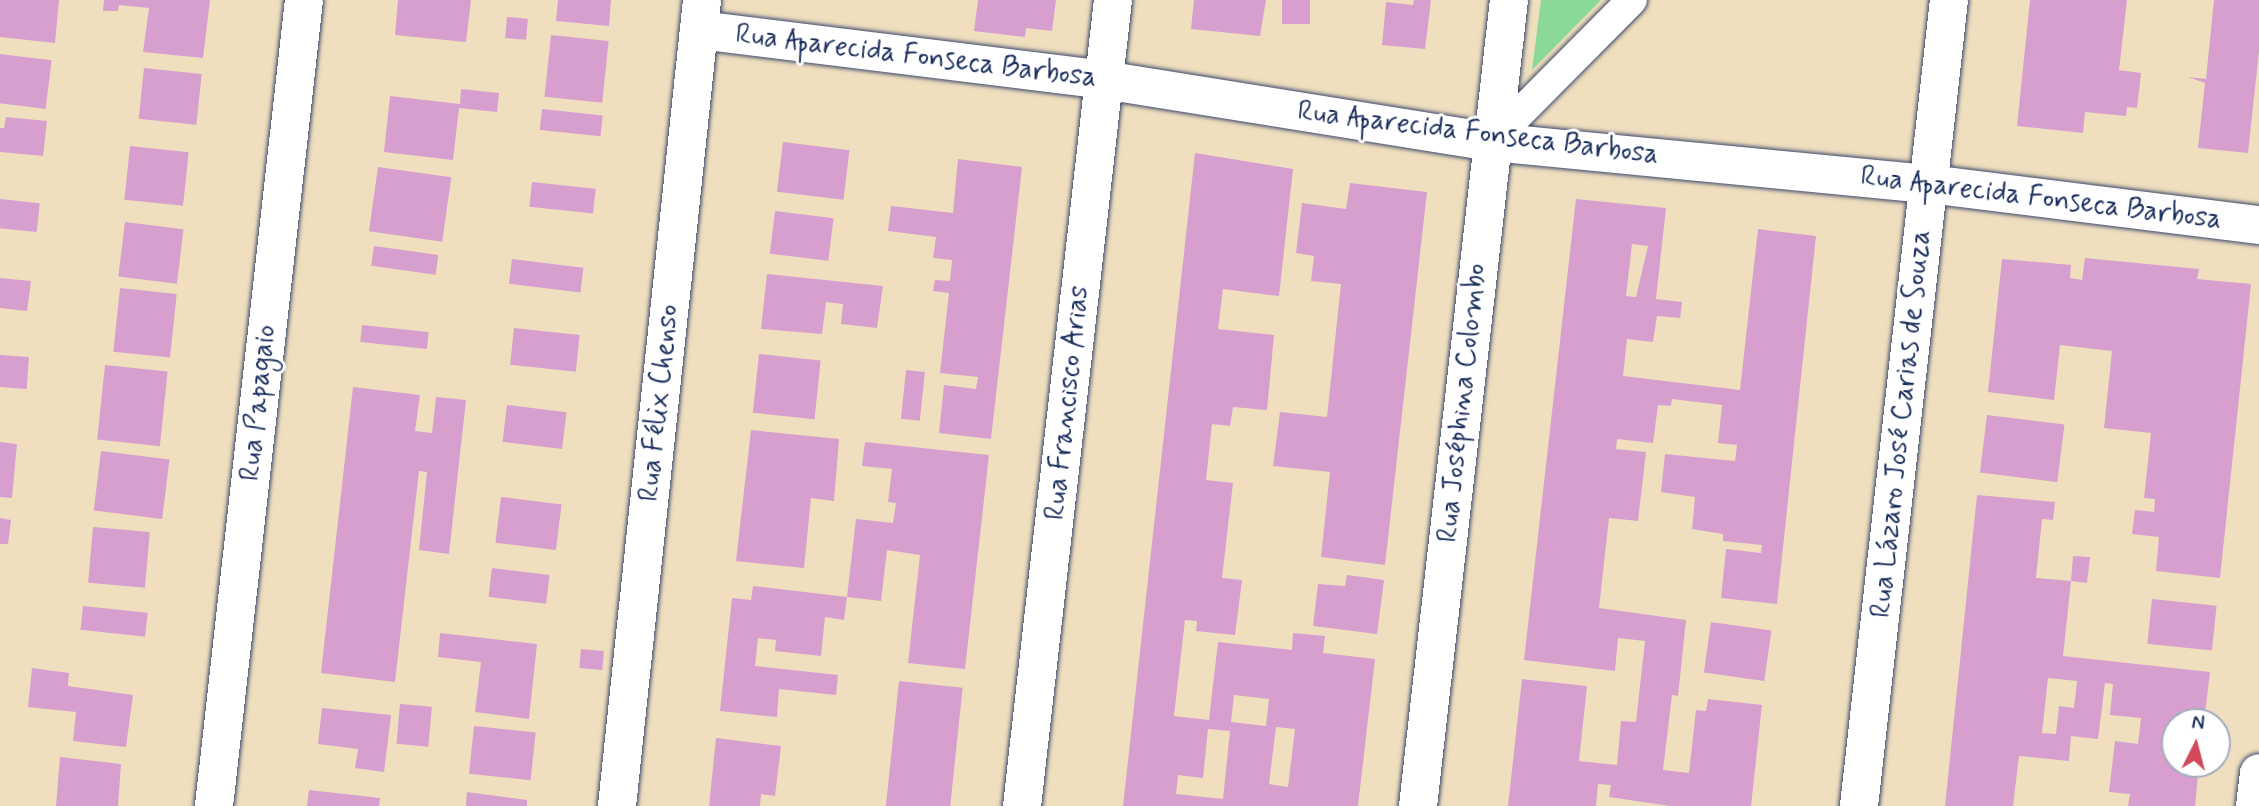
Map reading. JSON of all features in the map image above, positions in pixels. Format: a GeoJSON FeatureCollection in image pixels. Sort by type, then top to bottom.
{"type":"FeatureCollection","features":[{"type":"Feature","properties":{"kind":"street","name":"Rua Papagaio"},"geometry":{"type":"LineString","coordinates":[[214,806],[304,0]]}},
{"type":"Feature","properties":{"kind":"street","name":"Rua Francisco Arias"},"geometry":{"type":"LineString","coordinates":[[1022,806],[1113,0]]}},
{"type":"Feature","properties":{"kind":"street","name":"Rua Joséphina Colombo"},"geometry":{"type":"LineString","coordinates":[[1418,806],[1509,0]]}},
{"type":"Feature","properties":{"kind":"street","name":"Rua Lázaro José Carias de Souza"},"geometry":{"type":"LineString","coordinates":[[1859,806],[1949,0]]}},
{"type":"Feature","properties":{"kind":"street","name":"Rua Aparecida Fonseca Barbosa"},"geometry":{"type":"LineString","coordinates":[[700,15],[1491,142],[1929,184],[2259,225]]}},
{"type":"Feature","properties":{"kind":"street","name":"Rua Félix Chenso"},"geometry":{"type":"LineString","coordinates":[[618,806],[700,15]]}},
{"type":"Feature","properties":{"kind":"street"},"geometry":{"type":"LineString","coordinates":[[2255,806],[2259,772]]}},
{"type":"Feature","properties":{"kind":"lane"},"geometry":{"type":"LineString","coordinates":[[1491,142],[1632,0]]}},
{"type":"Feature","properties":{"kind":"green space"},"geometry":{"type":"Polygon","coordinates":[[[1541,0],[1601,0],[1532,70],[1541,0]]]}},
{"type":"Feature","properties":{"kind":"building"},"geometry":{"type":"Polygon","coordinates":[[[0,0],[59,0],[55,43],[0,37],[0,0]]]}},
{"type":"Feature","properties":{"kind":"building"},"geometry":{"type":"Polygon","coordinates":[[[104,0],[210,0],[203,58],[143,52],[149,8],[119,5],[118,11],[103,11],[104,0]]]}},
{"type":"Feature","properties":{"kind":"building"},"geometry":{"type":"Polygon","coordinates":[[[398,0],[471,0],[466,42],[395,35],[398,0]]]}},
{"type":"Feature","properties":{"kind":"building"},"geometry":{"type":"Polygon","coordinates":[[[558,0],[611,0],[609,26],[556,21],[558,0]]]}},
{"type":"Feature","properties":{"kind":"building"},"geometry":{"type":"Polygon","coordinates":[[[978,0],[1056,0],[1052,31],[1026,28],[1025,37],[974,31],[978,0]]]}},
{"type":"Feature","properties":{"kind":"building"},"geometry":{"type":"Polygon","coordinates":[[[1194,0],[1266,0],[1260,36],[1191,29],[1194,0]]]}},
{"type":"Feature","properties":{"kind":"building"},"geometry":{"type":"Polygon","coordinates":[[[1282,0],[1310,0],[1310,24],[1282,24],[1282,0]]]}},
{"type":"Feature","properties":{"kind":"building"},"geometry":{"type":"Polygon","coordinates":[[[1414,0],[1431,0],[1425,49],[1382,45],[1386,2],[1413,5],[1414,0]]]}},
{"type":"Feature","properties":{"kind":"building"},"geometry":{"type":"Polygon","coordinates":[[[2030,0],[2127,0],[2119,70],[2141,73],[2137,108],[2127,107],[2126,116],[2085,112],[2083,133],[2017,126],[2030,0]]]}},
{"type":"Feature","properties":{"kind":"building"},"geometry":{"type":"Polygon","coordinates":[[[2214,0],[2259,0],[2259,51],[2248,153],[2198,148],[2205,83],[2188,77],[2206,79],[2214,0]]]}},
{"type":"Feature","properties":{"kind":"building"},"geometry":{"type":"Polygon","coordinates":[[[507,17],[528,19],[526,40],[505,38],[507,17]]]}},
{"type":"Feature","properties":{"kind":"building"},"geometry":{"type":"Polygon","coordinates":[[[551,35],[609,41],[602,103],[545,97],[551,35]]]}},
{"type":"Feature","properties":{"kind":"building"},"geometry":{"type":"Polygon","coordinates":[[[0,54],[52,60],[46,109],[0,103],[0,54]]]}},
{"type":"Feature","properties":{"kind":"building"},"geometry":{"type":"Polygon","coordinates":[[[144,68],[202,74],[196,125],[139,119],[144,68]]]}},
{"type":"Feature","properties":{"kind":"building"},"geometry":{"type":"Polygon","coordinates":[[[461,89],[499,93],[497,112],[459,108],[453,160],[384,152],[390,96],[460,104],[461,89]]]}},
{"type":"Feature","properties":{"kind":"building"},"geometry":{"type":"Polygon","coordinates":[[[542,109],[603,115],[600,136],[540,130],[542,109]]]}},
{"type":"Feature","properties":{"kind":"building"},"geometry":{"type":"Polygon","coordinates":[[[6,117],[47,121],[43,156],[0,152],[0,128],[4,128],[6,117]]]}},
{"type":"Feature","properties":{"kind":"building"},"geometry":{"type":"Polygon","coordinates":[[[783,142],[850,150],[843,200],[777,192],[783,142]]]}},
{"type":"Feature","properties":{"kind":"building"},"geometry":{"type":"Polygon","coordinates":[[[130,146],[189,152],[183,206],[124,200],[130,146]]]}},
{"type":"Feature","properties":{"kind":"building"},"geometry":{"type":"Polygon","coordinates":[[[1195,153],[1293,169],[1279,296],[1223,289],[1218,329],[1274,335],[1267,410],[1233,407],[1230,426],[1212,424],[1206,480],[1233,483],[1222,578],[1242,580],[1235,635],[1196,631],[1197,621],[1185,620],[1174,716],[1209,720],[1218,642],[1292,650],[1293,633],[1325,636],[1323,653],[1375,659],[1358,806],[1123,806],[1195,153]],[[1234,695],[1231,722],[1266,726],[1269,699],[1234,695]],[[1276,727],[1269,784],[1288,787],[1295,729],[1276,727]],[[1208,729],[1203,778],[1178,775],[1176,794],[1223,799],[1230,731],[1208,729]]]}},
{"type":"Feature","properties":{"kind":"building"},"geometry":{"type":"Polygon","coordinates":[[[958,159],[1022,167],[991,439],[939,433],[944,385],[976,389],[978,377],[940,373],[949,293],[933,291],[935,280],[950,281],[952,260],[933,258],[936,237],[888,231],[891,206],[953,213],[958,159]]]}},
{"type":"Feature","properties":{"kind":"building"},"geometry":{"type":"Polygon","coordinates":[[[378,167],[451,177],[442,242],[369,231],[378,167]]]}},
{"type":"Feature","properties":{"kind":"building"},"geometry":{"type":"Polygon","coordinates":[[[532,182],[596,189],[593,214],[529,207],[532,182]]]}},
{"type":"Feature","properties":{"kind":"building"},"geometry":{"type":"Polygon","coordinates":[[[1350,183],[1427,192],[1385,565],[1321,557],[1330,472],[1273,466],[1280,412],[1327,417],[1341,284],[1311,281],[1314,256],[1296,253],[1302,203],[1346,209],[1350,183]]]}},
{"type":"Feature","properties":{"kind":"building"},"geometry":{"type":"Polygon","coordinates":[[[0,199],[40,203],[37,232],[0,228],[0,199]]]}},
{"type":"Feature","properties":{"kind":"building"},"geometry":{"type":"Polygon","coordinates":[[[1576,199],[1666,208],[1656,299],[1682,302],[1680,318],[1657,316],[1653,342],[1627,339],[1623,376],[1740,390],[1758,229],[1816,236],[1777,604],[1721,598],[1726,549],[1761,553],[1762,545],[1723,541],[1723,534],[1692,529],[1695,497],[1661,492],[1665,454],[1735,461],[1737,445],[1718,443],[1722,405],[1672,399],[1671,406],[1658,405],[1653,443],[1617,439],[1616,449],[1646,452],[1638,521],[1609,518],[1599,608],[1686,620],[1678,696],[1672,695],[1663,770],[1689,773],[1696,710],[1706,711],[1708,699],[1762,705],[1751,806],[1670,806],[1609,797],[1611,785],[1598,784],[1596,806],[1508,806],[1522,679],[1587,686],[1579,761],[1617,765],[1621,721],[1636,722],[1645,641],[1618,638],[1615,671],[1524,660],[1576,199]],[[1632,244],[1626,296],[1636,297],[1648,246],[1632,244]]]}},
{"type":"Feature","properties":{"kind":"building"},"geometry":{"type":"Polygon","coordinates":[[[775,211],[834,218],[828,261],[770,254],[775,211]]]}},
{"type":"Feature","properties":{"kind":"building"},"geometry":{"type":"Polygon","coordinates":[[[125,222],[184,229],[177,284],[118,277],[125,222]]]}},
{"type":"Feature","properties":{"kind":"building"},"geometry":{"type":"Polygon","coordinates":[[[374,246],[438,255],[436,275],[371,266],[374,246]]]}},
{"type":"Feature","properties":{"kind":"building"},"geometry":{"type":"Polygon","coordinates":[[[2085,258],[2199,269],[2197,279],[2251,284],[2220,578],[2156,571],[2159,537],[2132,534],[2135,510],[2154,512],[2155,499],[2144,498],[2151,433],[2104,428],[2112,351],[2060,345],[2054,400],[1988,392],[2002,259],[2071,265],[2070,278],[2082,280],[2085,258]]]}},
{"type":"Feature","properties":{"kind":"building"},"geometry":{"type":"Polygon","coordinates":[[[512,259],[583,268],[580,293],[509,284],[512,259]]]}},
{"type":"Feature","properties":{"kind":"building"},"geometry":{"type":"Polygon","coordinates":[[[767,274],[883,286],[877,328],[841,324],[843,304],[826,302],[822,334],[761,329],[767,274]]]}},
{"type":"Feature","properties":{"kind":"building"},"geometry":{"type":"Polygon","coordinates":[[[0,278],[31,281],[27,311],[0,308],[0,278]]]}},
{"type":"Feature","properties":{"kind":"building"},"geometry":{"type":"Polygon","coordinates":[[[120,288],[177,294],[170,358],[113,352],[120,288]]]}},
{"type":"Feature","properties":{"kind":"building"},"geometry":{"type":"Polygon","coordinates":[[[362,325],[429,332],[427,349],[360,342],[362,325]]]}},
{"type":"Feature","properties":{"kind":"building"},"geometry":{"type":"Polygon","coordinates":[[[514,328],[580,335],[576,372],[510,365],[514,328]]]}},
{"type":"Feature","properties":{"kind":"building"},"geometry":{"type":"Polygon","coordinates":[[[759,354],[821,360],[814,419],[753,413],[759,354]]]}},
{"type":"Feature","properties":{"kind":"building"},"geometry":{"type":"Polygon","coordinates":[[[0,355],[29,357],[27,389],[0,387],[0,355]]]}},
{"type":"Feature","properties":{"kind":"building"},"geometry":{"type":"Polygon","coordinates":[[[105,365],[168,372],[160,446],[97,440],[105,365]]]}},
{"type":"Feature","properties":{"kind":"building"},"geometry":{"type":"Polygon","coordinates":[[[906,370],[925,372],[920,421],[901,419],[906,370]]]}},
{"type":"Feature","properties":{"kind":"building"},"geometry":{"type":"Polygon","coordinates":[[[353,387],[420,395],[415,431],[432,433],[436,397],[466,400],[449,554],[419,550],[427,472],[419,471],[395,682],[321,673],[353,387]]]}},
{"type":"Feature","properties":{"kind":"building"},"geometry":{"type":"Polygon","coordinates":[[[507,405],[567,412],[562,449],[502,442],[507,405]]]}},
{"type":"Feature","properties":{"kind":"building"},"geometry":{"type":"Polygon","coordinates":[[[1987,415],[2064,425],[2057,482],[1980,473],[1987,415]]]}},
{"type":"Feature","properties":{"kind":"building"},"geometry":{"type":"Polygon","coordinates":[[[751,430],[839,439],[834,501],[811,498],[804,568],[736,561],[751,430]]]}},
{"type":"Feature","properties":{"kind":"building"},"geometry":{"type":"Polygon","coordinates":[[[0,442],[17,444],[12,498],[0,497],[0,442]]]}},
{"type":"Feature","properties":{"kind":"building"},"geometry":{"type":"Polygon","coordinates":[[[865,442],[989,455],[965,669],[908,663],[920,555],[887,550],[881,601],[847,597],[856,519],[893,523],[896,503],[888,502],[892,469],[862,466],[865,442]]]}},
{"type":"Feature","properties":{"kind":"building"},"geometry":{"type":"Polygon","coordinates":[[[101,451],[169,459],[162,519],[94,511],[101,451]]]}},
{"type":"Feature","properties":{"kind":"building"},"geometry":{"type":"Polygon","coordinates":[[[1977,495],[2055,502],[2053,520],[2042,519],[2036,578],[2071,581],[2063,656],[2210,672],[2206,708],[2161,708],[2161,778],[2198,778],[2195,806],[2128,806],[2130,794],[2109,792],[2115,741],[2138,744],[2141,718],[2110,715],[2113,684],[2105,683],[2098,739],[2071,736],[2069,761],[2019,756],[2013,806],[1945,806],[1977,495]],[[2048,678],[2042,733],[2056,734],[2059,706],[2074,708],[2077,681],[2048,678]]]}},
{"type":"Feature","properties":{"kind":"building"},"geometry":{"type":"Polygon","coordinates":[[[501,497],[562,504],[556,550],[495,543],[501,497]]]}},
{"type":"Feature","properties":{"kind":"building"},"geometry":{"type":"Polygon","coordinates":[[[0,518],[11,520],[8,544],[0,544],[0,518]]]}},
{"type":"Feature","properties":{"kind":"building"},"geometry":{"type":"Polygon","coordinates":[[[93,527],[150,532],[145,588],[88,583],[93,527]]]}},
{"type":"Feature","properties":{"kind":"building"},"geometry":{"type":"Polygon","coordinates":[[[2073,556],[2090,557],[2087,583],[2071,581],[2073,556]]]}},
{"type":"Feature","properties":{"kind":"building"},"geometry":{"type":"Polygon","coordinates":[[[492,568],[550,575],[546,604],[488,597],[492,568]]]}},
{"type":"Feature","properties":{"kind":"building"},"geometry":{"type":"Polygon","coordinates":[[[1347,575],[1384,580],[1377,634],[1313,626],[1318,584],[1345,586],[1347,575]]]}},
{"type":"Feature","properties":{"kind":"building"},"geometry":{"type":"Polygon","coordinates":[[[753,586],[847,597],[844,620],[825,617],[821,656],[775,651],[776,640],[758,638],[755,666],[838,675],[836,695],[779,689],[777,717],[720,711],[732,598],[751,600],[753,586]]]}},
{"type":"Feature","properties":{"kind":"building"},"geometry":{"type":"Polygon","coordinates":[[[2152,599],[2217,606],[2212,651],[2147,644],[2152,599]]]}},
{"type":"Feature","properties":{"kind":"building"},"geometry":{"type":"Polygon","coordinates":[[[83,606],[148,613],[145,637],[80,630],[83,606]]]}},
{"type":"Feature","properties":{"kind":"building"},"geometry":{"type":"Polygon","coordinates":[[[1711,622],[1771,630],[1764,681],[1704,673],[1711,622]]]}},
{"type":"Feature","properties":{"kind":"building"},"geometry":{"type":"Polygon","coordinates":[[[440,633],[537,644],[529,719],[475,712],[481,662],[438,657],[440,633]]]}},
{"type":"Feature","properties":{"kind":"building"},"geometry":{"type":"Polygon","coordinates":[[[581,649],[604,651],[602,670],[579,668],[581,649]]]}},
{"type":"Feature","properties":{"kind":"building"},"geometry":{"type":"Polygon","coordinates":[[[32,668],[69,673],[68,686],[133,695],[126,747],[73,741],[76,712],[28,707],[32,668]]]}},
{"type":"Feature","properties":{"kind":"building"},"geometry":{"type":"Polygon","coordinates":[[[899,681],[963,688],[950,806],[886,806],[899,681]]]}},
{"type":"Feature","properties":{"kind":"building"},"geometry":{"type":"Polygon","coordinates":[[[400,704],[432,707],[428,747],[397,744],[400,704]]]}},
{"type":"Feature","properties":{"kind":"building"},"geometry":{"type":"Polygon","coordinates":[[[322,708],[391,715],[384,772],[355,768],[358,749],[318,744],[322,708]]]}},
{"type":"Feature","properties":{"kind":"building"},"geometry":{"type":"Polygon","coordinates":[[[474,726],[536,732],[531,780],[469,774],[474,726]]]}},
{"type":"Feature","properties":{"kind":"building"},"geometry":{"type":"Polygon","coordinates":[[[716,738],[781,746],[775,796],[761,794],[760,806],[709,806],[716,738]]]}},
{"type":"Feature","properties":{"kind":"building"},"geometry":{"type":"Polygon","coordinates":[[[60,757],[121,764],[118,806],[56,806],[60,757]]]}},
{"type":"Feature","properties":{"kind":"building"},"geometry":{"type":"Polygon","coordinates":[[[309,790],[380,798],[379,806],[307,806],[309,790]]]}},
{"type":"Feature","properties":{"kind":"building"},"geometry":{"type":"Polygon","coordinates":[[[467,792],[527,800],[527,806],[466,806],[467,792]]]}}]}
